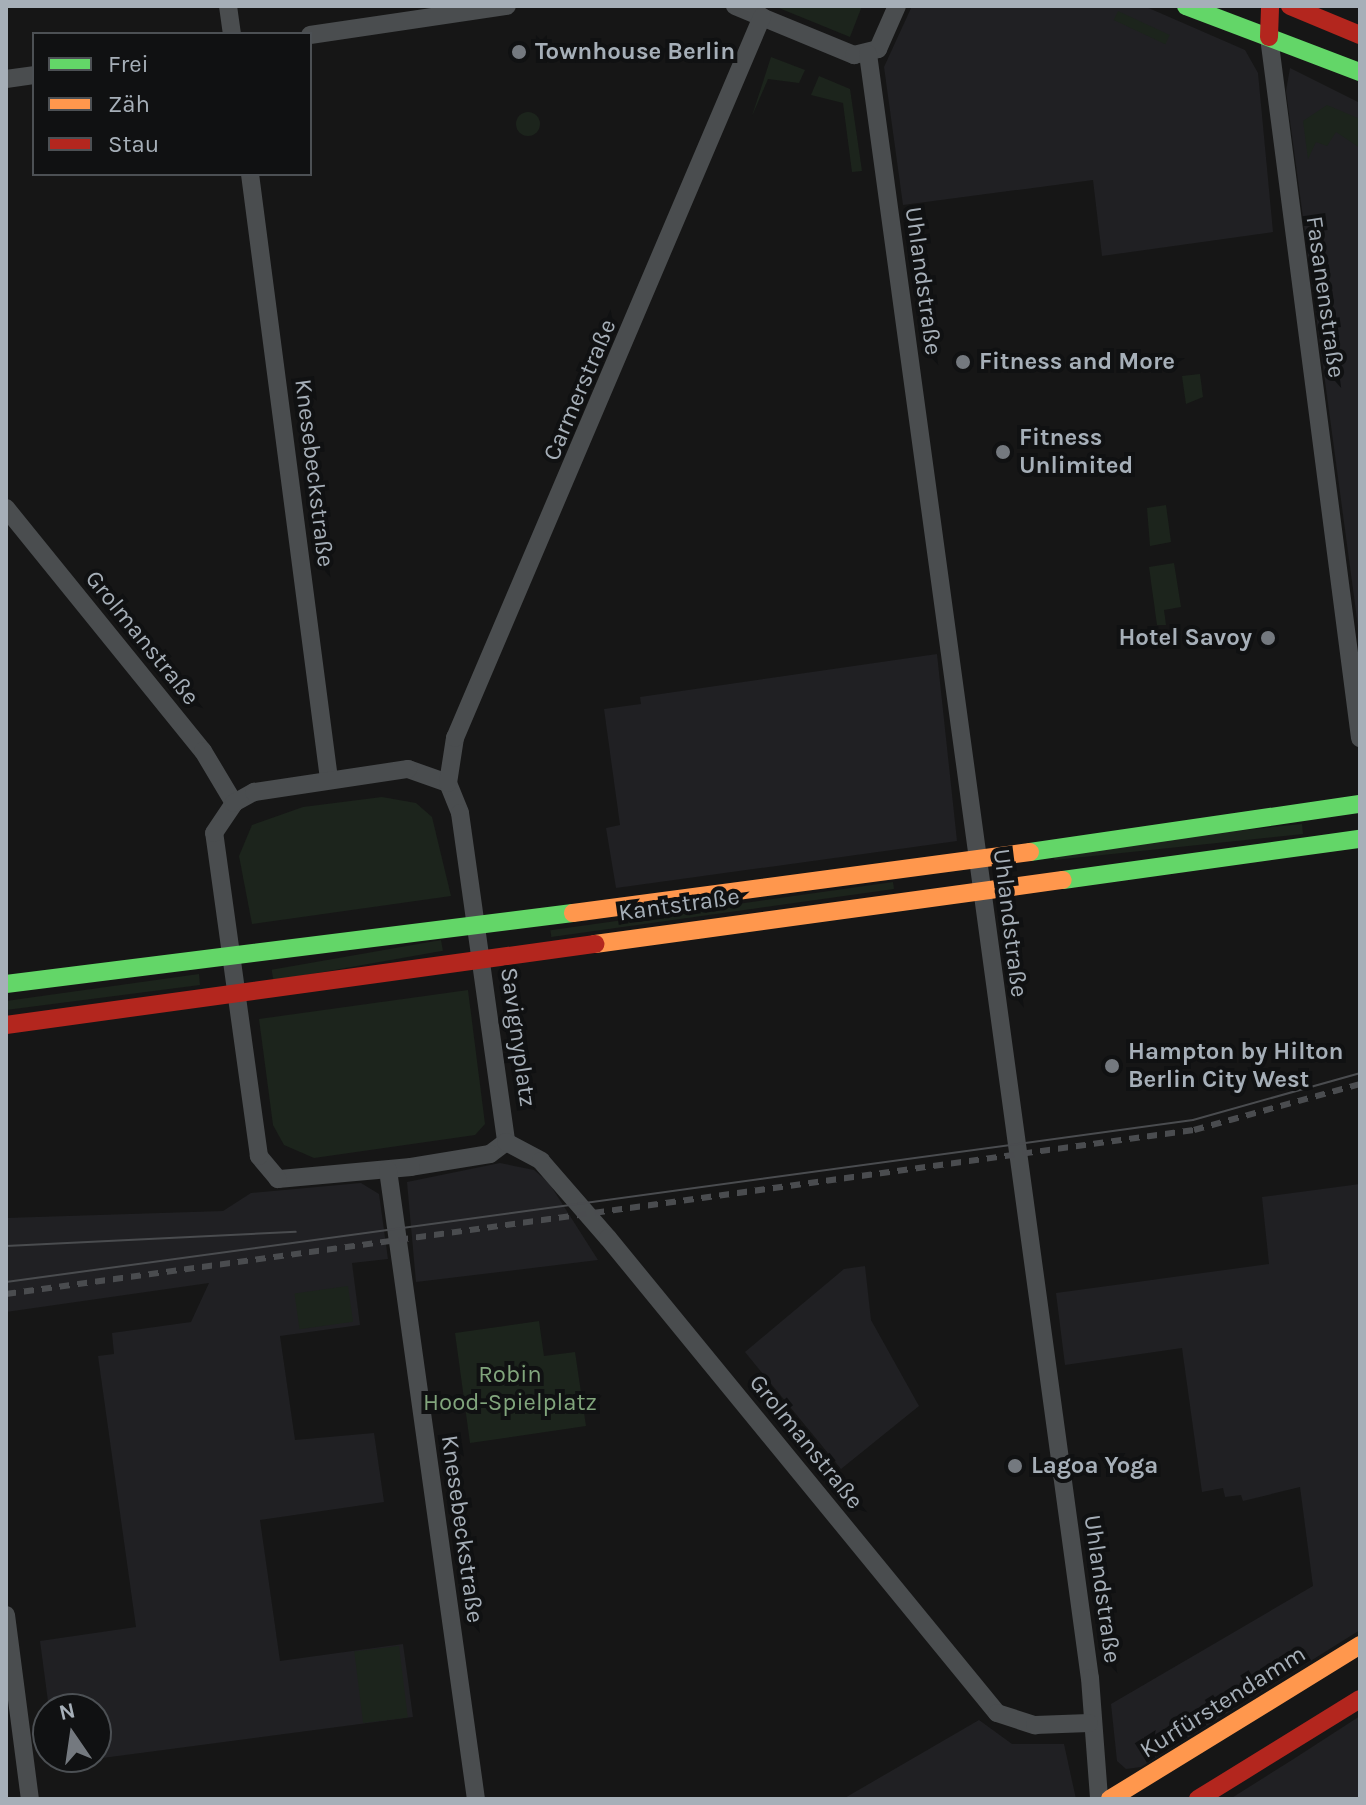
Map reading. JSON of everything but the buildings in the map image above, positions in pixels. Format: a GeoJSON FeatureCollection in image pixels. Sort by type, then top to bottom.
{"type":"FeatureCollection","features":[{"type":"Feature","properties":{"kind":"main road"},"geometry":{"type":"LineString","coordinates":[[1186,6],[1360,72]]}},
{"type":"Feature","properties":{"kind":"main road","name":"Fasanenstraße"},"geometry":{"type":"LineString","coordinates":[[1269,37],[1270,6]]}},
{"type":"Feature","properties":{"kind":"main road"},"geometry":{"type":"LineString","coordinates":[[1290,6],[1360,35]]}},
{"type":"Feature","properties":{"kind":"main road","name":"Kantstraße"},"geometry":{"type":"LineString","coordinates":[[6,984],[477,922],[679,903],[977,856],[1360,804]]}},
{"type":"Feature","properties":{"kind":"main road","name":"Kantstraße"},"geometry":{"type":"LineString","coordinates":[[6,1025],[1360,839]]}},
{"type":"Feature","properties":{"kind":"main road","name":"Kurfürstendamm"},"geometry":{"type":"LineString","coordinates":[[1110,1799],[1360,1645]]}},
{"type":"Feature","properties":{"kind":"main road"},"geometry":{"type":"LineString","coordinates":[[1198,1799],[1360,1699]]}},
{"type":"Feature","properties":{"kind":"street"},"geometry":{"type":"LineString","coordinates":[[228,6],[232,32]]}},
{"type":"Feature","properties":{"kind":"street"},"geometry":{"type":"LineString","coordinates":[[312,35],[507,6]]}},
{"type":"Feature","properties":{"kind":"street"},"geometry":{"type":"LineString","coordinates":[[735,6],[868,54],[883,42],[897,6]]}},
{"type":"Feature","properties":{"kind":"street","name":"Carmerstraße"},"geometry":{"type":"LineString","coordinates":[[448,783],[455,738],[762,17]]}},
{"type":"Feature","properties":{"kind":"street","name":"Fasanenstraße"},"geometry":{"type":"LineString","coordinates":[[1269,37],[1360,738]]}},
{"type":"Feature","properties":{"kind":"street","name":"Uhlandstraße"},"geometry":{"type":"LineString","coordinates":[[868,54],[1090,1678],[1089,1723],[1099,1799]]}},
{"type":"Feature","properties":{"kind":"street"},"geometry":{"type":"LineString","coordinates":[[6,79],[32,75]]}},
{"type":"Feature","properties":{"kind":"street","name":"Knesebeckstraße"},"geometry":{"type":"LineString","coordinates":[[250,176],[329,779]]}},
{"type":"Feature","properties":{"kind":"street","name":"Grolmanstraße"},"geometry":{"type":"LineString","coordinates":[[8,513],[203,751],[234,803]]}},
{"type":"Feature","properties":{"kind":"street"},"geometry":{"type":"LineString","coordinates":[[234,803],[254,792],[408,769],[448,783]]}},
{"type":"Feature","properties":{"kind":"street","name":"Savignyplatz"},"geometry":{"type":"LineString","coordinates":[[234,803],[214,833],[235,994],[265,1173],[293,1182],[490,1154],[506,1142],[465,830],[448,783]]}},
{"type":"Feature","properties":{"kind":"street","name":"Grolmanstraße"},"geometry":{"type":"LineString","coordinates":[[506,1142],[541,1161],[608,1238],[997,1713],[1033,1725],[1089,1723]]}},
{"type":"Feature","properties":{"kind":"street","name":"Knesebeckstraße"},"geometry":{"type":"LineString","coordinates":[[388,1170],[476,1799]]}},
{"type":"Feature","properties":{"kind":"street"},"geometry":{"type":"LineString","coordinates":[[6,1615],[30,1799]]}},
{"type":"Feature","properties":{"kind":"shaded area"},"geometry":{"type":"Polygon","coordinates":[[[912,6],[1144,6],[1245,50],[1258,73],[1273,232],[1102,256],[1093,180],[903,205],[884,67],[912,6]]]}},
{"type":"Feature","properties":{"kind":"shaded area"},"geometry":{"type":"Polygon","coordinates":[[[1290,68],[1360,103],[1360,641],[1286,91],[1290,68]]]}},
{"type":"Feature","properties":{"kind":"shaded area"},"geometry":{"type":"Polygon","coordinates":[[[937,654],[957,841],[616,888],[606,828],[620,825],[604,709],[641,704],[640,697],[937,654]]]}},
{"type":"Feature","properties":{"kind":"shaded area"},"geometry":{"type":"Polygon","coordinates":[[[500,1163],[534,1170],[549,1183],[598,1260],[416,1282],[407,1182],[500,1163]]]}},
{"type":"Feature","properties":{"kind":"shaded area"},"geometry":{"type":"Polygon","coordinates":[[[361,1183],[379,1194],[388,1259],[352,1263],[360,1325],[280,1336],[295,1440],[374,1433],[384,1502],[260,1520],[280,1661],[403,1644],[413,1717],[112,1757],[112,1693],[47,1693],[40,1641],[136,1627],[98,1356],[114,1354],[112,1333],[191,1322],[209,1283],[6,1312],[6,1218],[223,1211],[251,1193],[361,1183]]]}},
{"type":"Feature","properties":{"kind":"shaded area"},"geometry":{"type":"Polygon","coordinates":[[[1360,1184],[1360,1630],[1141,1767],[1126,1769],[1117,1761],[1111,1704],[1313,1586],[1300,1487],[1243,1501],[1241,1495],[1225,1497],[1223,1488],[1202,1492],[1182,1348],[1065,1365],[1056,1293],[1269,1264],[1262,1197],[1360,1184]]]}},
{"type":"Feature","properties":{"kind":"shaded area"},"geometry":{"type":"Polygon","coordinates":[[[865,1266],[871,1320],[919,1406],[841,1469],[745,1352],[844,1269],[865,1266]]]}},
{"type":"Feature","properties":{"kind":"shaded area"},"geometry":{"type":"Polygon","coordinates":[[[1360,1716],[1360,1799],[1230,1799],[1292,1760],[1360,1716]]]}},
{"type":"Feature","properties":{"kind":"shaded area"},"geometry":{"type":"Polygon","coordinates":[[[979,1720],[1012,1744],[1064,1744],[1076,1799],[843,1799],[979,1720]]]}},
{"type":"Feature","properties":{"kind":"green space"},"geometry":{"type":"Polygon","coordinates":[[[774,6],[862,6],[850,37],[774,6]]]}},
{"type":"Feature","properties":{"kind":"green space"},"geometry":{"type":"Polygon","coordinates":[[[1118,11],[1170,35],[1165,44],[1114,20],[1118,11]]]}},
{"type":"Feature","properties":{"kind":"green space"},"geometry":{"type":"Polygon","coordinates":[[[771,57],[805,70],[799,83],[768,79],[752,116],[771,57]]]}},
{"type":"Feature","properties":{"kind":"green space"},"geometry":{"type":"Polygon","coordinates":[[[819,76],[850,89],[862,171],[852,172],[843,103],[811,95],[819,76]]]}},
{"type":"Feature","properties":{"kind":"green space"},"geometry":{"type":"Polygon","coordinates":[[[1327,105],[1360,119],[1360,148],[1336,132],[1327,146],[1316,142],[1308,159],[1303,121],[1327,105]]]}},
{"type":"Feature","properties":{"kind":"green space"},"geometry":{"type":"Polygon","coordinates":[[[528,112],[536,116],[540,124],[536,132],[528,136],[520,132],[516,124],[520,116],[528,112]]]}},
{"type":"Feature","properties":{"kind":"green space"},"geometry":{"type":"Polygon","coordinates":[[[1200,374],[1203,397],[1186,404],[1182,376],[1200,374]]]}},
{"type":"Feature","properties":{"kind":"green space"},"geometry":{"type":"Polygon","coordinates":[[[1166,505],[1171,542],[1150,546],[1147,508],[1166,505]]]}},
{"type":"Feature","properties":{"kind":"green space"},"geometry":{"type":"Polygon","coordinates":[[[1174,563],[1181,607],[1164,610],[1166,625],[1157,625],[1149,567],[1174,563]]]}},
{"type":"Feature","properties":{"kind":"green space"},"geometry":{"type":"Polygon","coordinates":[[[382,797],[416,803],[432,817],[451,896],[252,924],[239,856],[252,825],[303,807],[382,797]]]}},
{"type":"Feature","properties":{"kind":"green space"},"geometry":{"type":"Polygon","coordinates":[[[1302,824],[1303,834],[1054,860],[1053,850],[1302,824]]]}},
{"type":"Feature","properties":{"kind":"green space"},"geometry":{"type":"Polygon","coordinates":[[[893,882],[894,889],[551,937],[550,930],[893,882]]]}},
{"type":"Feature","properties":{"kind":"green space"},"geometry":{"type":"Polygon","coordinates":[[[441,940],[443,951],[274,981],[272,970],[441,940]]]}},
{"type":"Feature","properties":{"kind":"green space"},"geometry":{"type":"Polygon","coordinates":[[[199,974],[200,985],[6,1010],[6,1001],[199,974]]]}},
{"type":"Feature","properties":{"kind":"green space"},"geometry":{"type":"Polygon","coordinates":[[[468,990],[485,1124],[475,1135],[314,1158],[284,1145],[273,1125],[259,1019],[468,990]]]}},
{"type":"Feature","properties":{"kind":"green space"},"geometry":{"type":"Polygon","coordinates":[[[348,1286],[353,1322],[300,1329],[295,1294],[348,1286]]]}},
{"type":"Feature","properties":{"kind":"green space","name":"Robin Hood-Spielplatz"},"geometry":{"type":"Polygon","coordinates":[[[539,1321],[544,1356],[575,1352],[586,1426],[470,1443],[455,1333],[539,1321]]]}},
{"type":"Feature","properties":{"kind":"green space"},"geometry":{"type":"Polygon","coordinates":[[[399,1646],[408,1717],[363,1723],[354,1651],[399,1646]]]}},
{"type":"Feature","properties":{"kind":"tram line"},"geometry":{"type":"LineString","coordinates":[[6,1282],[1193,1120],[1360,1073]]}},
{"type":"Feature","properties":{"kind":"tram line"},"geometry":{"type":"LineString","coordinates":[[6,1246],[296,1232]]}},
{"type":"Feature","properties":{"kind":"railway"},"geometry":{"type":"LineString","coordinates":[[6,1294],[1194,1130],[1360,1084]]}},
{"type":"Feature","properties":{"kind":"traffic: fast"},"geometry":{"type":"LineString","coordinates":[[1186,6],[1360,72]]}},
{"type":"Feature","properties":{"kind":"traffic: fast"},"geometry":{"type":"LineString","coordinates":[[1030,852],[1360,804]]}},
{"type":"Feature","properties":{"kind":"traffic: fast"},"geometry":{"type":"LineString","coordinates":[[1063,880],[1360,839]]}},
{"type":"Feature","properties":{"kind":"traffic: fast"},"geometry":{"type":"LineString","coordinates":[[6,984],[573,913]]}},
{"type":"Feature","properties":{"kind":"traffic: slow"},"geometry":{"type":"LineString","coordinates":[[573,913],[1030,852]]}},
{"type":"Feature","properties":{"kind":"traffic: slow"},"geometry":{"type":"LineString","coordinates":[[595,944],[1063,880]]}},
{"type":"Feature","properties":{"kind":"traffic: slow"},"geometry":{"type":"LineString","coordinates":[[1110,1799],[1360,1645]]}},
{"type":"Feature","properties":{"kind":"traffic: jam"},"geometry":{"type":"LineString","coordinates":[[1269,37],[1270,6]]}},
{"type":"Feature","properties":{"kind":"traffic: jam"},"geometry":{"type":"LineString","coordinates":[[1290,6],[1360,35]]}},
{"type":"Feature","properties":{"kind":"traffic: jam"},"geometry":{"type":"LineString","coordinates":[[6,1025],[595,944]]}},
{"type":"Feature","properties":{"kind":"traffic: jam"},"geometry":{"type":"LineString","coordinates":[[1198,1799],[1360,1699]]}},
{"type":"Feature","properties":{"kind":"place","name":"Townhouse Berlin"},"geometry":{"type":"Point","coordinates":[519,52]}},
{"type":"Feature","properties":{"kind":"place","name":"Fitness and More"},"geometry":{"type":"Point","coordinates":[963,362]}},
{"type":"Feature","properties":{"kind":"place","name":"Fitness Unlimited"},"geometry":{"type":"Point","coordinates":[1003,452]}},
{"type":"Feature","properties":{"kind":"place","name":"Hotel Savoy"},"geometry":{"type":"Point","coordinates":[1268,638]}},
{"type":"Feature","properties":{"kind":"place","name":"Hampton by Hilton Berlin City West"},"geometry":{"type":"Point","coordinates":[1112,1066]}},
{"type":"Feature","properties":{"kind":"place","name":"Lagoa Yoga"},"geometry":{"type":"Point","coordinates":[1015,1466]}}]}
